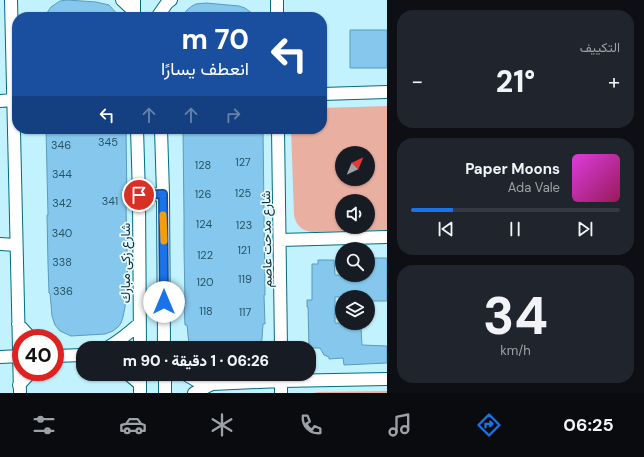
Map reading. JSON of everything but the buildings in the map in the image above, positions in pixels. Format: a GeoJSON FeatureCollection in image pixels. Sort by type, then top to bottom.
{"type":"FeatureCollection","features":[{"type":"Feature","properties":{"kind":"street"},"geometry":{"type":"LineString","coordinates":[[11,0],[12,50]]}},
{"type":"Feature","properties":{"kind":"street"},"geometry":{"type":"LineString","coordinates":[[122,0],[134,9]]}},
{"type":"Feature","properties":{"kind":"street"},"geometry":{"type":"LineString","coordinates":[[158,0],[158,12]]}},
{"type":"Feature","properties":{"kind":"street"},"geometry":{"type":"LineString","coordinates":[[161,12],[171,0]]}},
{"type":"Feature","properties":{"kind":"street"},"geometry":{"type":"LineString","coordinates":[[277,0],[277,12]]}},
{"type":"Feature","properties":{"kind":"street"},"geometry":{"type":"LineString","coordinates":[[327,94],[387,92]]}},
{"type":"Feature","properties":{"kind":"street"},"geometry":{"type":"LineString","coordinates":[[0,101],[12,100]]}},
{"type":"Feature","properties":{"kind":"street"},"geometry":{"type":"LineString","coordinates":[[14,134],[18,329]]}},
{"type":"Feature","properties":{"kind":"street","name":"شارع زكى مبارك"},"geometry":{"type":"LineString","coordinates":[[137,134],[140,341]]}},
{"type":"Feature","properties":{"kind":"street"},"geometry":{"type":"LineString","coordinates":[[161,134],[164,341]]}},
{"type":"Feature","properties":{"kind":"street","name":"شارع مدحت عاصم"},"geometry":{"type":"LineString","coordinates":[[278,134],[281,341]]}},
{"type":"Feature","properties":{"kind":"street"},"geometry":{"type":"LineString","coordinates":[[139,195],[163,194]]}},
{"type":"Feature","properties":{"kind":"street"},"geometry":{"type":"LineString","coordinates":[[280,240],[387,237]]}},
{"type":"Feature","properties":{"kind":"street"},"geometry":{"type":"LineString","coordinates":[[0,244],[16,245]]}},
{"type":"Feature","properties":{"kind":"street"},"geometry":{"type":"LineString","coordinates":[[18,324],[23,329]]}},
{"type":"Feature","properties":{"kind":"street"},"geometry":{"type":"LineString","coordinates":[[118,341],[129,334],[139,324]]}},
{"type":"Feature","properties":{"kind":"street"},"geometry":{"type":"LineString","coordinates":[[64,356],[76,355]]}},
{"type":"Feature","properties":{"kind":"street"},"geometry":{"type":"LineString","coordinates":[[0,356],[12,356]]}},
{"type":"Feature","properties":{"kind":"street"},"geometry":{"type":"LineString","coordinates":[[197,381],[212,384],[387,379]]}},
{"type":"Feature","properties":{"kind":"street"},"geometry":{"type":"LineString","coordinates":[[165,381],[165,393]]}},
{"type":"Feature","properties":{"kind":"street"},"geometry":{"type":"LineString","coordinates":[[194,393],[212,384]]}},
{"type":"Feature","properties":{"kind":"shaded area"},"geometry":{"type":"Polygon","coordinates":[[[387,106],[387,230],[375,230],[375,194],[335,194],[335,231],[311,232],[304,230],[296,222],[294,215],[291,134],[327,134],[327,108],[387,106]]]}},
{"type":"Feature","properties":{"kind":"shaded area"},"geometry":{"type":"Polygon","coordinates":[[[387,391],[387,393],[313,393],[318,392],[387,391]]]}},
{"type":"Feature","properties":{"kind":"slow traffic"},"geometry":{"type":"LineString","coordinates":[[163,215],[164,241]]}},
{"type":"Feature","properties":{"kind":"route"},"geometry":{"type":"LineString","coordinates":[[139,195],[163,194],[164,302]]}}]}
